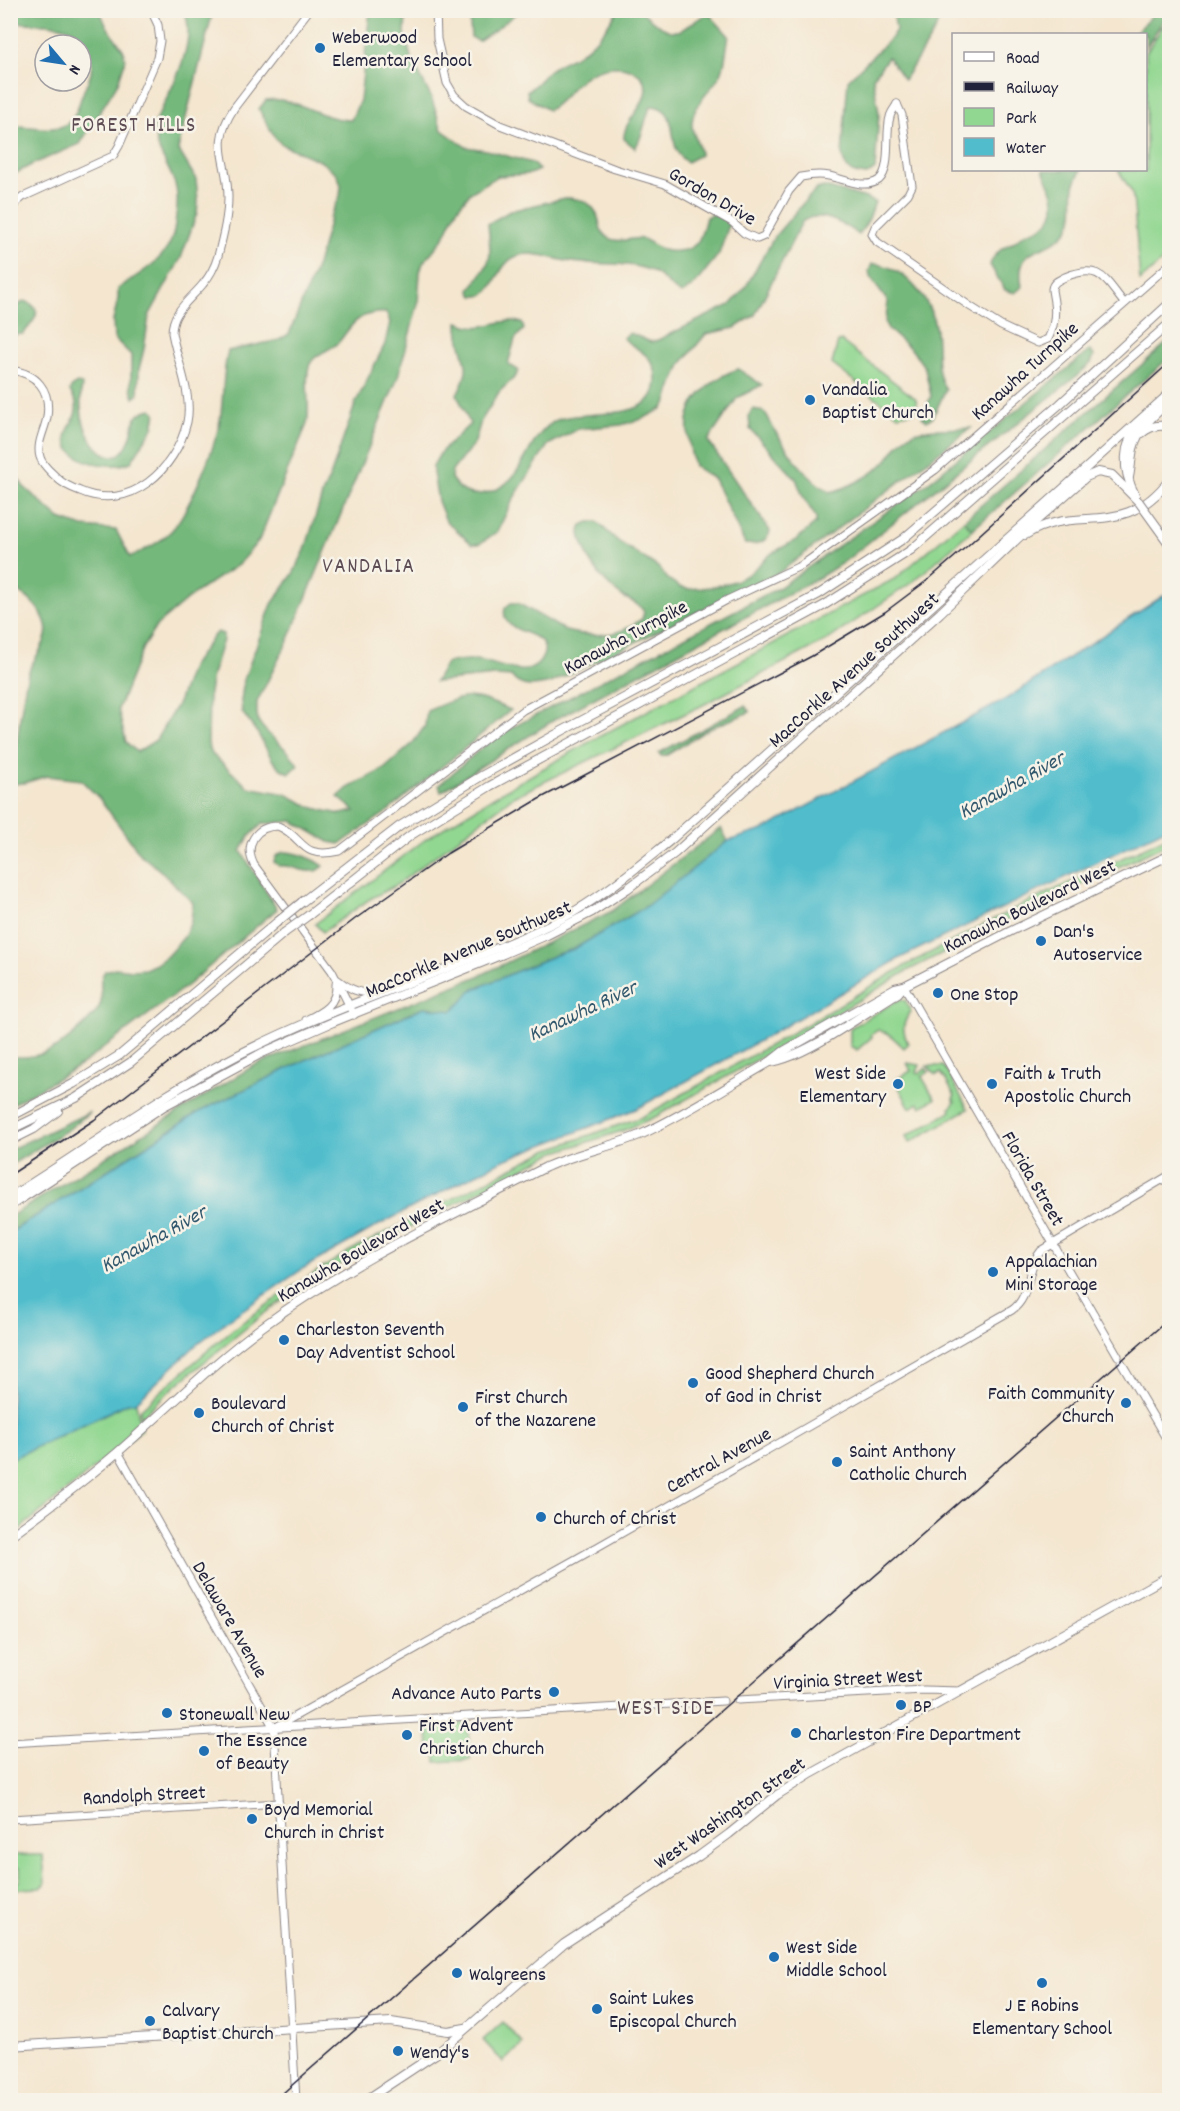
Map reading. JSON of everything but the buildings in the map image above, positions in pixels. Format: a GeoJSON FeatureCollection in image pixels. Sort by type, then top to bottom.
{"type":"FeatureCollection","features":[{"type":"Feature","properties":{"kind":"highway"},"geometry":{"type":"LineString","coordinates":[[10,1117],[73,1084],[120,1055],[276,923],[400,826],[483,775],[562,731],[819,594],[903,539],[1059,404],[1170,303]]}},
{"type":"Feature","properties":{"kind":"highway"},"geometry":{"type":"LineString","coordinates":[[10,1141],[34,1130],[76,1098],[131,1062],[284,933],[411,835],[490,786],[823,606],[911,550],[1170,323]]}},
{"type":"Feature","properties":{"kind":"highway"},"geometry":{"type":"LineString","coordinates":[[10,1130],[76,1098]]}},
{"type":"Feature","properties":{"kind":"main road"},"geometry":{"type":"LineString","coordinates":[[1170,393],[1138,424],[1128,441],[1125,469],[1127,482],[1170,545]]}},
{"type":"Feature","properties":{"kind":"main road"},"geometry":{"type":"LineString","coordinates":[[1127,482],[1135,441],[1149,420],[1170,401]]}},
{"type":"Feature","properties":{"kind":"main road","name":"MacCorkle Avenue Southwest"},"geometry":{"type":"LineString","coordinates":[[10,1197],[186,1084],[238,1055],[273,1038],[524,936],[563,918],[625,877],[672,839],[1042,511],[1154,406]]}},
{"type":"Feature","properties":{"kind":"main road"},"geometry":{"type":"LineString","coordinates":[[1135,441],[1147,429],[1157,426],[1170,427]]}},
{"type":"Feature","properties":{"kind":"main road"},"geometry":{"type":"LineString","coordinates":[[1076,480],[1102,472],[1127,482]]}},
{"type":"Feature","properties":{"kind":"main road"},"geometry":{"type":"LineString","coordinates":[[1007,548],[1030,532],[1045,526],[1130,513],[1146,504],[1168,482]]}},
{"type":"Feature","properties":{"kind":"main road"},"geometry":{"type":"LineString","coordinates":[[1042,511],[1066,521]]}},
{"type":"Feature","properties":{"kind":"main road","name":"MacCorkle Avenue Southwest"},"geometry":{"type":"LineString","coordinates":[[10,1206],[164,1106],[215,1077],[284,1044],[547,935],[592,912],[627,890],[675,853],[940,613],[1042,511]]}},
{"type":"Feature","properties":{"kind":"main road","name":"Kanawha Boulevard West"},"geometry":{"type":"LineString","coordinates":[[10,1536],[118,1452],[200,1376],[289,1308],[334,1278],[546,1167],[566,1158],[621,1142],[656,1127],[770,1062],[780,1061],[823,1039],[898,993],[904,986],[1011,931],[1170,855]]}},
{"type":"Feature","properties":{"kind":"main road","name":"West Washington Street"},"geometry":{"type":"LineString","coordinates":[[366,2100],[440,2051],[564,1944],[725,1838],[777,1795],[960,1690],[1170,1575]]}},
{"type":"Feature","properties":{"kind":"main road"},"geometry":{"type":"LineString","coordinates":[[10,2046],[391,2022],[448,2031],[466,2027]]}},
{"type":"Feature","properties":{"kind":"main road"},"geometry":{"type":"LineString","coordinates":[[421,2063],[443,2042],[442,2035],[431,2029]]}},
{"type":"Feature","properties":{"kind":"street"},"geometry":{"type":"LineString","coordinates":[[10,208],[22,197],[113,156],[157,58],[160,41],[158,25],[151,10]]}},
{"type":"Feature","properties":{"kind":"street"},"geometry":{"type":"LineString","coordinates":[[10,370],[29,374],[39,382],[44,391],[47,418],[39,446],[40,457],[42,463],[58,479],[83,493],[104,498],[123,496],[142,488],[155,477],[178,444],[188,415],[188,399],[172,333],[173,322],[177,313],[204,284],[214,267],[227,216],[228,194],[220,146],[221,134],[234,108],[309,10]]}},
{"type":"Feature","properties":{"kind":"street","name":"Gordon Drive"},"geometry":{"type":"LineString","coordinates":[[436,10],[437,39],[447,83],[454,95],[466,106],[500,125],[615,169],[664,184],[732,222],[744,233],[757,239],[764,236],[789,191],[801,177],[813,174],[856,183],[873,183],[881,178],[885,170],[890,117],[897,104],[902,115],[912,186],[908,194],[875,227],[872,234],[874,238],[899,258],[1001,326],[1038,342],[1045,341],[1050,335],[1055,319],[1052,288],[1054,283],[1077,273],[1090,271],[1098,273],[1124,303]]}},
{"type":"Feature","properties":{"kind":"street","name":"Kanawha Turnpike"},"geometry":{"type":"LineString","coordinates":[[354,1015],[336,978],[254,865],[250,843],[257,832],[266,827],[278,826],[310,850],[323,853],[339,851],[523,710],[728,600],[802,564],[935,470],[1170,264]]}},
{"type":"Feature","properties":{"kind":"street"},"geometry":{"type":"LineString","coordinates":[[336,978],[356,992],[367,994],[409,979],[428,975]]}},
{"type":"Feature","properties":{"kind":"street"},"geometry":{"type":"LineString","coordinates":[[273,1038],[330,1006],[336,994],[336,978]]}},
{"type":"Feature","properties":{"kind":"street","name":"Florida Street"},"geometry":{"type":"LineString","coordinates":[[904,986],[1170,1445]]}},
{"type":"Feature","properties":{"kind":"street"},"geometry":{"type":"LineString","coordinates":[[1052,1242],[1170,1175]]}},
{"type":"Feature","properties":{"kind":"street","name":"Central Avenue"},"geometry":{"type":"LineString","coordinates":[[274,1728],[1011,1310],[1021,1303],[1035,1258],[1052,1242]]}},
{"type":"Feature","properties":{"kind":"street","name":"Delaware Avenue"},"geometry":{"type":"LineString","coordinates":[[118,1452],[274,1728],[296,2100]]}},
{"type":"Feature","properties":{"kind":"street","name":"Virginia Street West"},"geometry":{"type":"LineString","coordinates":[[738,1700],[960,1690]]}},
{"type":"Feature","properties":{"kind":"street"},"geometry":{"type":"LineString","coordinates":[[10,1743],[723,1701]]}},
{"type":"Feature","properties":{"kind":"street","name":"Randolph Street"},"geometry":{"type":"LineString","coordinates":[[10,1819],[279,1803]]}},
{"type":"Feature","properties":{"kind":"green space"},"geometry":{"type":"Polygon","coordinates":[[[11,10],[100,11],[106,25],[124,51],[125,62],[118,83],[80,144],[11,176],[13,151],[11,126],[54,128],[65,125],[77,111],[83,93],[93,93],[93,33],[77,33],[51,24],[11,21],[11,10]]]}},
{"type":"Feature","properties":{"kind":"green space"},"geometry":{"type":"Polygon","coordinates":[[[469,10],[519,11],[478,41],[471,37],[469,10]]]}},
{"type":"Feature","properties":{"kind":"green space"},"geometry":{"type":"Polygon","coordinates":[[[184,11],[213,11],[178,149],[196,179],[197,213],[181,258],[149,316],[139,369],[138,395],[134,398],[131,388],[131,355],[114,338],[113,321],[118,289],[160,257],[174,233],[176,188],[157,145],[155,122],[174,83],[185,53],[188,24],[184,11]]]}},
{"type":"Feature","properties":{"kind":"green space"},"geometry":{"type":"Polygon","coordinates":[[[370,11],[406,11],[405,34],[411,58],[431,97],[442,130],[466,147],[532,163],[539,170],[530,174],[498,176],[470,193],[457,209],[444,237],[423,263],[420,272],[418,304],[398,377],[289,639],[257,702],[259,722],[289,752],[298,765],[290,773],[281,769],[273,761],[242,712],[244,679],[272,604],[293,574],[305,550],[323,492],[356,402],[385,344],[390,322],[386,313],[372,314],[359,319],[352,324],[337,344],[317,356],[311,363],[307,381],[307,424],[259,540],[238,565],[195,593],[157,625],[143,647],[118,709],[126,742],[137,752],[156,740],[178,703],[191,667],[214,635],[218,632],[223,634],[209,693],[208,744],[212,754],[248,787],[286,794],[311,807],[341,814],[355,811],[338,797],[348,788],[384,769],[412,744],[425,726],[427,711],[469,697],[486,700],[511,710],[387,812],[340,844],[329,842],[293,821],[262,824],[249,837],[241,851],[277,909],[189,984],[81,1065],[11,1105],[11,1057],[31,1056],[46,1052],[79,1029],[94,1015],[101,1002],[101,979],[105,971],[115,968],[145,969],[167,956],[184,937],[191,922],[193,903],[141,855],[99,798],[81,780],[47,776],[24,783],[11,784],[11,747],[16,747],[28,674],[45,641],[47,628],[41,614],[30,600],[11,587],[11,456],[15,473],[23,486],[60,519],[83,527],[116,530],[130,557],[160,540],[176,525],[200,480],[217,431],[228,351],[279,340],[289,334],[317,265],[331,215],[340,196],[341,185],[336,173],[320,161],[283,145],[275,138],[259,109],[266,100],[288,101],[329,116],[351,120],[360,100],[370,11]]]}},
{"type":"Feature","properties":{"kind":"green space"},"geometry":{"type":"Polygon","coordinates":[[[617,11],[641,11],[660,26],[672,31],[683,29],[709,14],[729,36],[721,74],[699,103],[693,116],[692,127],[700,155],[687,162],[676,148],[671,121],[661,108],[651,106],[635,148],[624,139],[627,126],[645,96],[643,78],[634,71],[610,67],[595,71],[587,75],[548,110],[528,98],[527,91],[558,64],[586,49],[606,28],[617,11]]]}},
{"type":"Feature","properties":{"kind":"green space"},"geometry":{"type":"Polygon","coordinates":[[[893,11],[941,11],[935,31],[904,80],[888,57],[873,78],[879,113],[875,169],[867,175],[857,174],[847,168],[842,154],[848,80],[891,38],[896,30],[893,11]]]}},
{"type":"Feature","properties":{"kind":"green space"},"geometry":{"type":"Polygon","coordinates":[[[1156,11],[1169,11],[1147,45],[1147,33],[1136,33],[1156,11]]]}},
{"type":"Feature","properties":{"kind":"green space"},"geometry":{"type":"Polygon","coordinates":[[[1169,17],[1169,255],[1140,281],[1132,192],[1119,171],[1147,171],[1147,50],[1169,17]]]}},
{"type":"Feature","properties":{"kind":"green space"},"geometry":{"type":"Polygon","coordinates":[[[1043,171],[1080,171],[1074,187],[1072,221],[1066,232],[1058,239],[1027,256],[1021,273],[1022,287],[1015,293],[1005,290],[990,265],[1001,249],[1023,235],[1042,227],[1050,219],[1053,213],[1054,198],[1043,171]]]}},
{"type":"Feature","properties":{"kind":"green space"},"geometry":{"type":"Polygon","coordinates":[[[824,187],[875,202],[869,219],[859,235],[839,222],[824,217],[809,218],[802,222],[755,315],[735,328],[706,334],[682,363],[662,409],[642,419],[621,425],[578,429],[548,445],[515,496],[497,532],[479,544],[472,544],[446,521],[438,501],[433,466],[441,452],[470,424],[457,394],[466,370],[458,322],[476,327],[507,321],[517,322],[522,323],[524,329],[515,339],[508,364],[518,370],[516,376],[499,392],[481,421],[475,442],[452,471],[451,478],[460,488],[468,493],[481,494],[496,490],[508,482],[537,438],[557,420],[627,411],[650,399],[656,381],[653,364],[645,354],[623,338],[630,333],[651,342],[658,340],[730,305],[745,288],[775,236],[817,189],[824,187]]]}},
{"type":"Feature","properties":{"kind":"green space"},"geometry":{"type":"Polygon","coordinates":[[[565,198],[577,199],[591,206],[597,215],[602,231],[609,238],[618,241],[643,239],[667,251],[685,250],[695,245],[701,236],[706,217],[712,214],[726,219],[729,225],[719,254],[695,284],[682,294],[654,272],[640,267],[572,262],[524,254],[510,260],[504,266],[486,293],[473,296],[470,290],[489,260],[488,224],[510,211],[565,198]]]}},
{"type":"Feature","properties":{"kind":"green space"},"geometry":{"type":"Polygon","coordinates":[[[872,264],[894,270],[904,276],[921,294],[932,315],[939,375],[946,389],[933,417],[927,421],[922,417],[931,396],[925,368],[912,350],[888,329],[885,323],[888,302],[870,277],[869,271],[872,264]]]}},
{"type":"Feature","properties":{"kind":"green space"},"geometry":{"type":"Polygon","coordinates":[[[25,301],[35,308],[36,317],[23,334],[11,335],[11,309],[25,301]]]}},
{"type":"Feature","properties":{"kind":"green space"},"geometry":{"type":"Polygon","coordinates":[[[841,341],[916,399],[917,407],[913,412],[898,415],[832,364],[838,342],[841,341]]]}},
{"type":"Feature","properties":{"kind":"green space"},"geometry":{"type":"Polygon","coordinates":[[[1169,341],[1169,358],[972,530],[964,520],[1169,341]]]}},
{"type":"Feature","properties":{"kind":"green space"},"geometry":{"type":"Polygon","coordinates":[[[1090,350],[1094,356],[1091,363],[1079,374],[844,562],[554,720],[441,792],[439,785],[494,737],[780,587],[929,482],[1090,350]]]}},
{"type":"Feature","properties":{"kind":"green space"},"geometry":{"type":"Polygon","coordinates":[[[738,369],[762,385],[737,398],[708,441],[770,531],[764,541],[753,544],[745,544],[714,479],[694,466],[688,433],[689,415],[696,400],[708,386],[738,369]]]}},
{"type":"Feature","properties":{"kind":"green space"},"geometry":{"type":"Polygon","coordinates":[[[77,383],[82,384],[82,417],[88,435],[104,454],[117,455],[123,450],[139,414],[152,409],[156,413],[153,428],[131,462],[114,465],[92,463],[74,454],[69,447],[66,439],[76,408],[76,402],[70,391],[77,383]]]}},
{"type":"Feature","properties":{"kind":"green space"},"geometry":{"type":"Polygon","coordinates":[[[11,406],[14,410],[11,456],[11,406]]]}},
{"type":"Feature","properties":{"kind":"green space"},"geometry":{"type":"Polygon","coordinates":[[[753,409],[766,414],[799,465],[814,481],[830,492],[852,484],[875,471],[910,434],[933,429],[971,428],[780,572],[551,683],[525,685],[512,677],[495,676],[435,682],[446,663],[455,661],[478,660],[516,670],[532,668],[538,664],[543,656],[544,647],[541,641],[517,629],[505,618],[505,608],[511,603],[518,603],[566,631],[579,634],[614,633],[642,619],[644,612],[642,609],[610,586],[591,562],[580,533],[582,525],[589,522],[597,522],[619,542],[658,567],[668,579],[688,589],[712,587],[735,581],[749,574],[772,553],[796,540],[816,523],[816,517],[804,499],[796,479],[750,429],[749,415],[753,409]]]}},
{"type":"Feature","properties":{"kind":"green space"},"geometry":{"type":"Polygon","coordinates":[[[964,520],[972,530],[914,581],[829,639],[701,706],[513,797],[398,884],[370,899],[323,932],[315,924],[427,838],[591,741],[896,578],[964,520]]]}},
{"type":"Feature","properties":{"kind":"green space"},"geometry":{"type":"Polygon","coordinates":[[[745,706],[750,712],[708,729],[667,755],[661,756],[659,753],[745,706]]]}},
{"type":"Feature","properties":{"kind":"green space"},"geometry":{"type":"Polygon","coordinates":[[[721,828],[728,841],[644,908],[574,949],[470,991],[452,1011],[424,1007],[299,1063],[199,1112],[11,1232],[11,1216],[253,1066],[481,975],[612,911],[721,828]]]}},
{"type":"Feature","properties":{"kind":"green space"},"geometry":{"type":"Polygon","coordinates":[[[1169,836],[1169,843],[1017,915],[907,971],[814,1027],[655,1117],[622,1131],[553,1153],[356,1255],[293,1293],[262,1315],[141,1417],[140,1410],[233,1329],[348,1252],[547,1150],[642,1117],[806,1025],[903,967],[1016,908],[1169,836]]]}},
{"type":"Feature","properties":{"kind":"green space"},"geometry":{"type":"Polygon","coordinates":[[[283,852],[305,856],[324,866],[319,870],[308,871],[279,866],[274,862],[276,856],[283,852]]]}},
{"type":"Feature","properties":{"kind":"green space"},"geometry":{"type":"Polygon","coordinates":[[[900,999],[905,1000],[911,1011],[905,1023],[904,1030],[908,1044],[904,1048],[889,1034],[878,1030],[857,1050],[850,1046],[850,1028],[900,999]]]}},
{"type":"Feature","properties":{"kind":"green space"},"geometry":{"type":"Polygon","coordinates":[[[907,1063],[920,1065],[917,1072],[920,1073],[925,1068],[929,1072],[922,1077],[935,1099],[921,1107],[919,1103],[910,1108],[895,1080],[911,1071],[907,1063]]]}},
{"type":"Feature","properties":{"kind":"green space"},"geometry":{"type":"Polygon","coordinates":[[[927,1066],[945,1068],[968,1109],[909,1143],[906,1136],[947,1114],[955,1102],[953,1098],[955,1096],[941,1073],[936,1075],[927,1066]]]}},
{"type":"Feature","properties":{"kind":"green space"},"geometry":{"type":"Polygon","coordinates":[[[90,1112],[69,1129],[11,1165],[11,1149],[90,1112]]]}},
{"type":"Feature","properties":{"kind":"green space"},"geometry":{"type":"Polygon","coordinates":[[[136,1402],[141,1430],[11,1536],[11,1459],[128,1403],[136,1402]]]}},
{"type":"Feature","properties":{"kind":"green space"},"geometry":{"type":"Polygon","coordinates":[[[468,1723],[470,1760],[436,1762],[436,1755],[429,1755],[428,1726],[468,1723]]]}},
{"type":"Feature","properties":{"kind":"green space"},"geometry":{"type":"Polygon","coordinates":[[[11,1855],[43,1855],[45,1884],[41,1888],[15,1889],[17,1881],[20,1881],[20,1868],[12,1868],[11,1855]]]}},
{"type":"Feature","properties":{"kind":"green space"},"geometry":{"type":"Polygon","coordinates":[[[503,2022],[523,2044],[503,2062],[483,2040],[503,2022]]]}},
{"type":"Feature","properties":{"kind":"water","name":"Kanawha River"},"geometry":{"type":"Polygon","coordinates":[[[1169,592],[1169,827],[900,958],[768,1036],[636,1109],[501,1161],[379,1225],[304,1268],[228,1320],[195,1346],[136,1402],[128,1403],[11,1459],[11,1232],[199,1112],[299,1063],[424,1007],[452,1011],[470,991],[574,949],[644,908],[728,841],[763,830],[1006,699],[1169,592]]]}},
{"type":"Feature","properties":{"kind":"railway"},"geometry":{"type":"LineString","coordinates":[[10,1175],[94,1120],[355,919],[448,853],[539,799],[812,656],[885,612],[929,579],[966,547],[1170,362]]}},
{"type":"Feature","properties":{"kind":"railway"},"geometry":{"type":"LineString","coordinates":[[275,2100],[1170,1318]]}},
{"type":"Feature","properties":{"kind":"place","name":"Weberwood Elementary School"},"geometry":{"type":"Point","coordinates":[320,48]}},
{"type":"Feature","properties":{"kind":"place","name":"Vandalia Baptist Church"},"geometry":{"type":"Point","coordinates":[810,400]}},
{"type":"Feature","properties":{"kind":"place","name":"Dan's Autoservice"},"geometry":{"type":"Point","coordinates":[1041,941]}},
{"type":"Feature","properties":{"kind":"place","name":"One Stop"},"geometry":{"type":"Point","coordinates":[938,993]}},
{"type":"Feature","properties":{"kind":"place","name":"West Side Elementary"},"geometry":{"type":"Point","coordinates":[898,1084]}},
{"type":"Feature","properties":{"kind":"place","name":"Faith & Truth Apostolic Church"},"geometry":{"type":"Point","coordinates":[992,1084]}},
{"type":"Feature","properties":{"kind":"place","name":"Appalachian Mini Storage"},"geometry":{"type":"Point","coordinates":[993,1272]}},
{"type":"Feature","properties":{"kind":"place","name":"Charleston Seventh Day Adventist School"},"geometry":{"type":"Point","coordinates":[284,1340]}},
{"type":"Feature","properties":{"kind":"place","name":"Good Shepherd Church of God in Christ"},"geometry":{"type":"Point","coordinates":[693,1383]}},
{"type":"Feature","properties":{"kind":"place","name":"Faith Community Church"},"geometry":{"type":"Point","coordinates":[1126,1403]}},
{"type":"Feature","properties":{"kind":"place","name":"First Church of the Nazarene"},"geometry":{"type":"Point","coordinates":[463,1407]}},
{"type":"Feature","properties":{"kind":"place","name":"Boulevard Church of Christ"},"geometry":{"type":"Point","coordinates":[199,1413]}},
{"type":"Feature","properties":{"kind":"place","name":"Saint Anthony Catholic Church"},"geometry":{"type":"Point","coordinates":[837,1462]}},
{"type":"Feature","properties":{"kind":"place","name":"Church of Christ"},"geometry":{"type":"Point","coordinates":[541,1517]}},
{"type":"Feature","properties":{"kind":"place","name":"Advance Auto Parts"},"geometry":{"type":"Point","coordinates":[554,1692]}},
{"type":"Feature","properties":{"kind":"place","name":"BP"},"geometry":{"type":"Point","coordinates":[901,1705]}},
{"type":"Feature","properties":{"kind":"place","name":"Stonewall New"},"geometry":{"type":"Point","coordinates":[167,1713]}},
{"type":"Feature","properties":{"kind":"place","name":"Charleston Fire Department"},"geometry":{"type":"Point","coordinates":[796,1733]}},
{"type":"Feature","properties":{"kind":"place","name":"First Advent Christian Church"},"geometry":{"type":"Point","coordinates":[407,1735]}},
{"type":"Feature","properties":{"kind":"place","name":"The Essence of Beauty"},"geometry":{"type":"Point","coordinates":[204,1751]}},
{"type":"Feature","properties":{"kind":"place","name":"Boyd Memorial Church in Christ"},"geometry":{"type":"Point","coordinates":[252,1819]}},
{"type":"Feature","properties":{"kind":"place","name":"West Side Middle School"},"geometry":{"type":"Point","coordinates":[774,1957]}},
{"type":"Feature","properties":{"kind":"place","name":"Walgreens"},"geometry":{"type":"Point","coordinates":[457,1973]}},
{"type":"Feature","properties":{"kind":"place","name":"J E Robins Elementary School"},"geometry":{"type":"Point","coordinates":[1042,1983]}},
{"type":"Feature","properties":{"kind":"place","name":"Saint Lukes Episcopal Church"},"geometry":{"type":"Point","coordinates":[597,2009]}},
{"type":"Feature","properties":{"kind":"place","name":"Calvary Baptist Church"},"geometry":{"type":"Point","coordinates":[150,2021]}},
{"type":"Feature","properties":{"kind":"place","name":"Wendy's"},"geometry":{"type":"Point","coordinates":[398,2051]}},
{"type":"Feature","properties":{"kind":"district","name":"FOREST HILLS"},"geometry":{"type":"Point","coordinates":[134,124]}},
{"type":"Feature","properties":{"kind":"district","name":"VANDALIA"},"geometry":{"type":"Point","coordinates":[369,565]}},
{"type":"Feature","properties":{"kind":"district","name":"WEST SIDE"},"geometry":{"type":"Point","coordinates":[666,1706]}}]}
